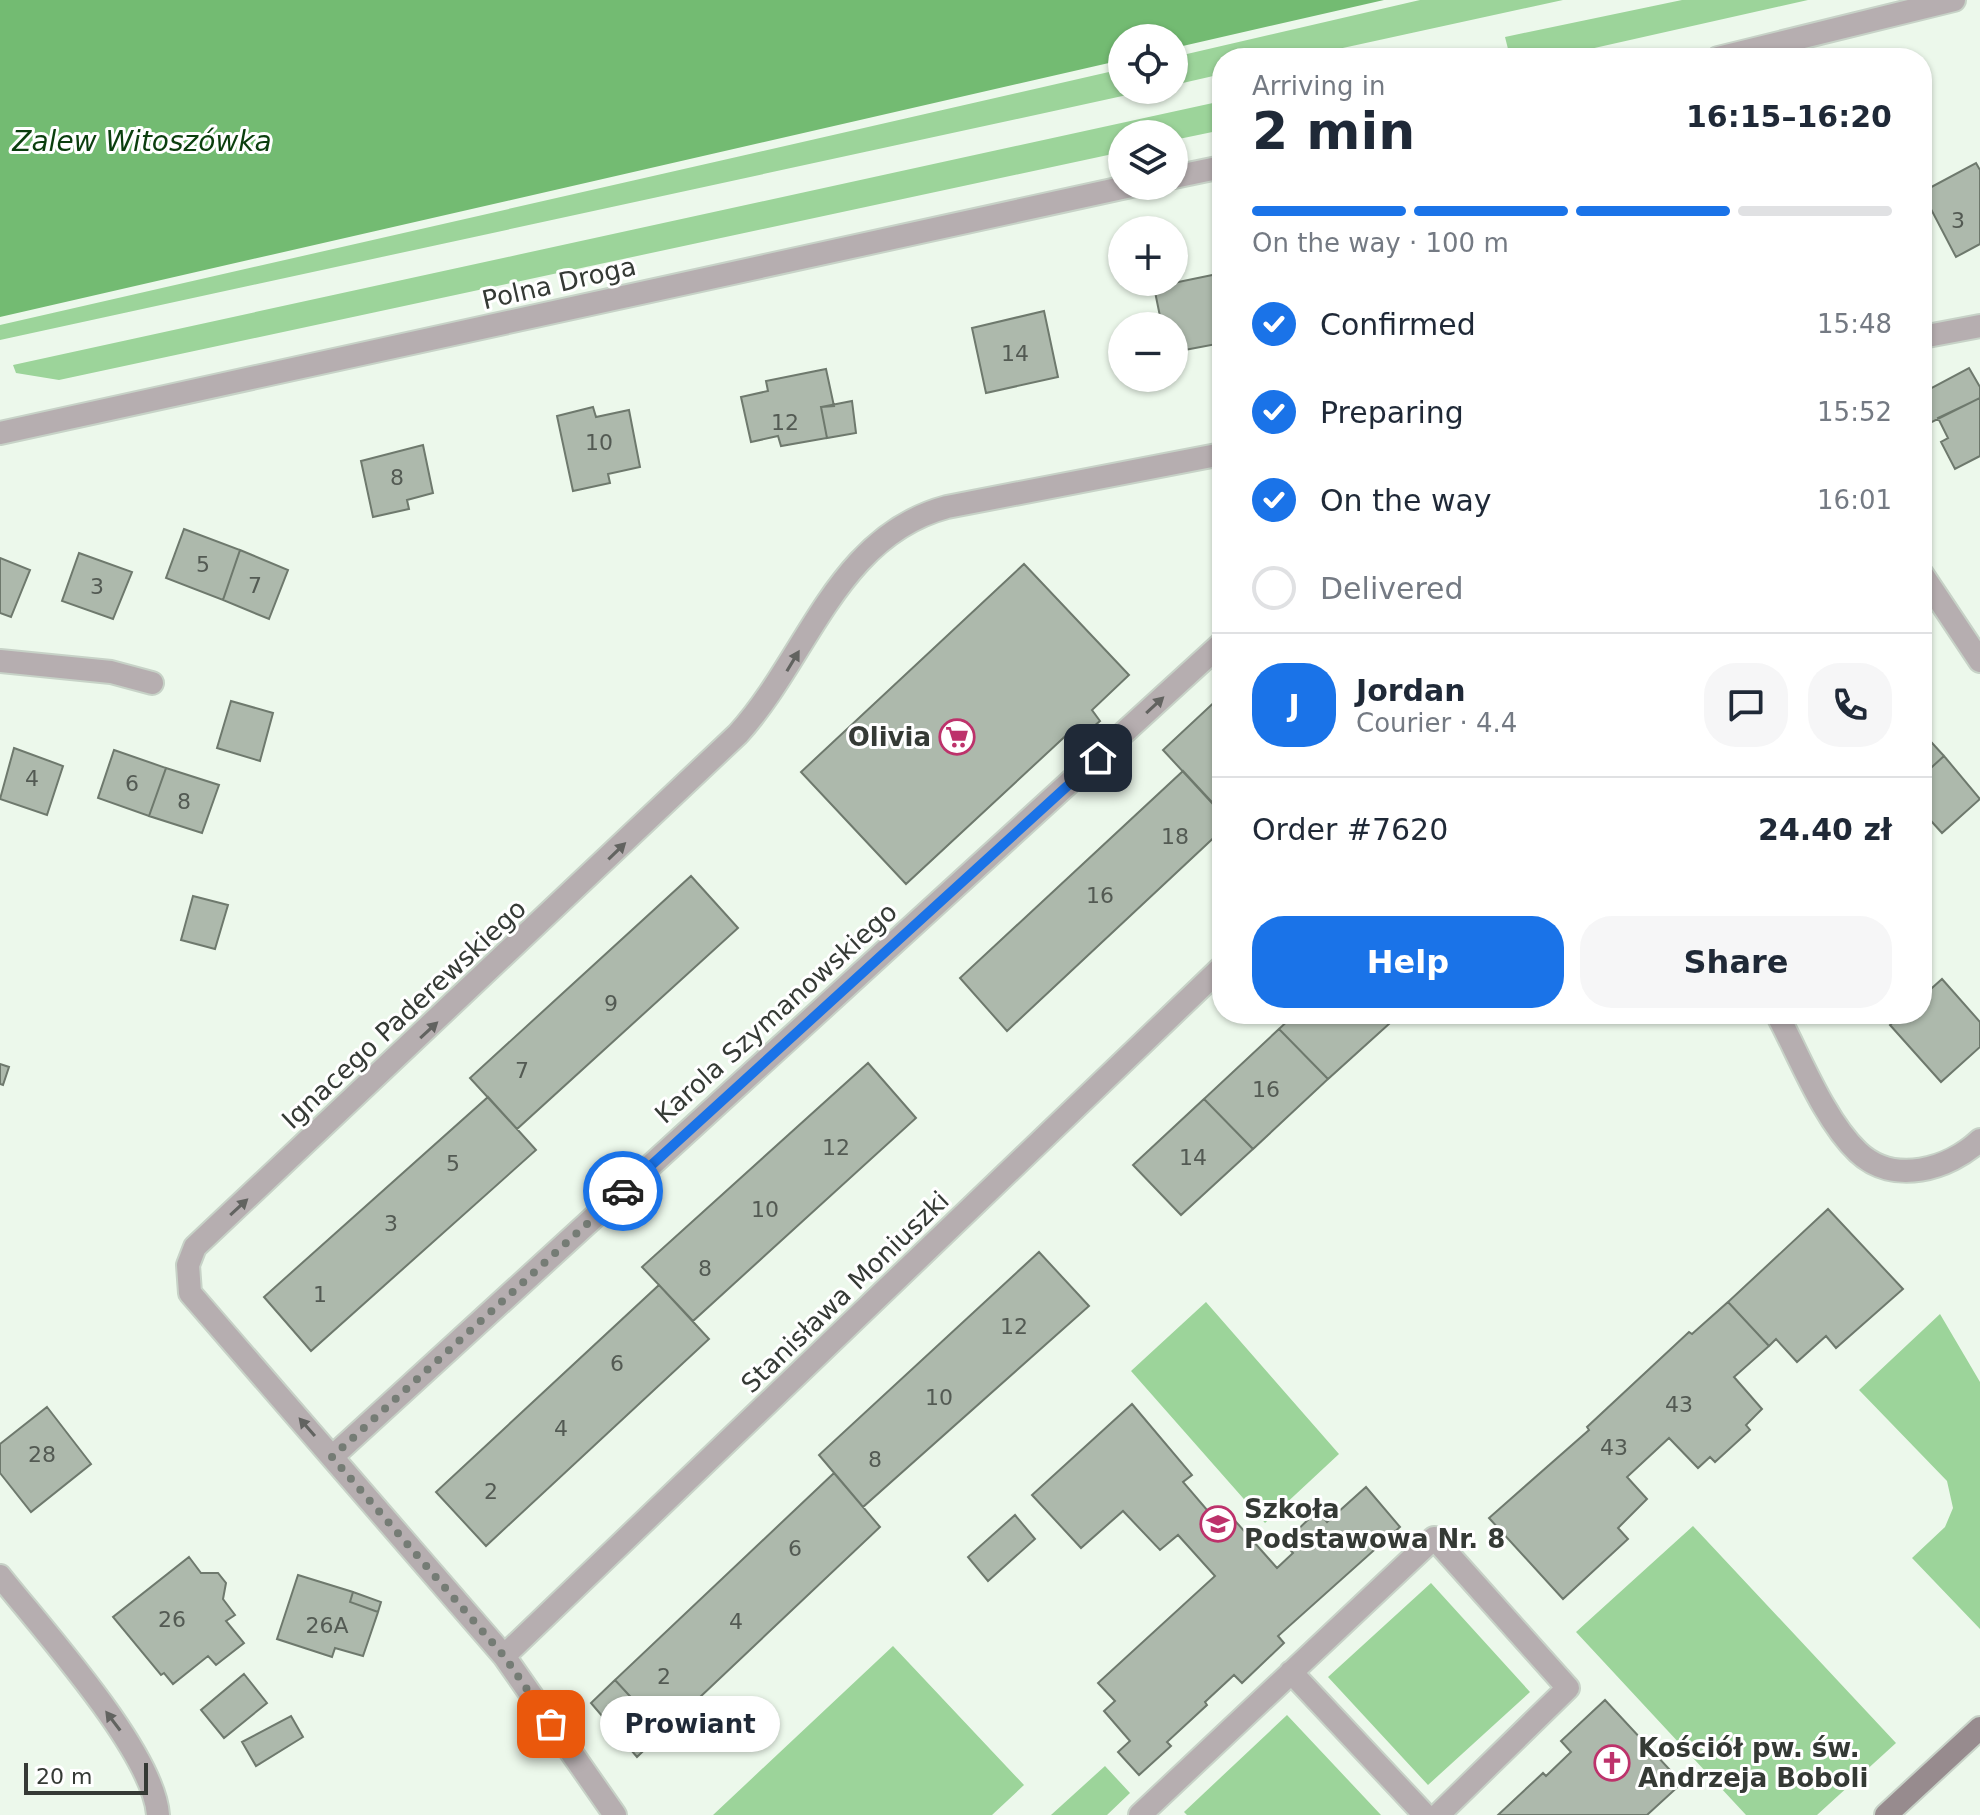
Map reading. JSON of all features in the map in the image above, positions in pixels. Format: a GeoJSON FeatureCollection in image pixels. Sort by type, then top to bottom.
{"type":"FeatureCollection","features":[{"type":"Feature","properties":{"kind":"main road"},"geometry":{"type":"LineString","coordinates":[[1886,1815],[1980,1728]]}},
{"type":"Feature","properties":{"kind":"street"},"geometry":{"type":"LineString","coordinates":[[1759,48],[1954,0]]}},
{"type":"Feature","properties":{"kind":"street"},"geometry":{"type":"LineString","coordinates":[[1188,174],[1212,169]]}},
{"type":"Feature","properties":{"kind":"street","name":"Polna Droga"},"geometry":{"type":"LineString","coordinates":[[0,433],[1108,191]]}},
{"type":"Feature","properties":{"kind":"street"},"geometry":{"type":"LineString","coordinates":[[1932,335],[1980,326]]}},
{"type":"Feature","properties":{"kind":"street","name":"Ignacego Paderewskiego"},"geometry":{"type":"LineString","coordinates":[[615,1815],[504,1656],[190,1293],[188,1265],[195,1247],[738,734],[775,691],[841,583],[876,542],[913,519],[947,507],[1212,456]]}},
{"type":"Feature","properties":{"kind":"street"},"geometry":{"type":"LineString","coordinates":[[1932,589],[1980,661]]}},
{"type":"Feature","properties":{"kind":"street","name":"Karola Szymanowskiego"},"geometry":{"type":"LineString","coordinates":[[332,1457],[1212,652]]}},
{"type":"Feature","properties":{"kind":"street"},"geometry":{"type":"LineString","coordinates":[[0,661],[111,672],[152,683]]}},
{"type":"Feature","properties":{"kind":"street","name":"Stanisława Moniuszki"},"geometry":{"type":"LineString","coordinates":[[504,1656],[1212,977]]}},
{"type":"Feature","properties":{"kind":"street"},"geometry":{"type":"LineString","coordinates":[[1782,1024],[1834,1119],[1859,1153],[1893,1170],[1929,1170],[1964,1155],[1980,1140]]}},
{"type":"Feature","properties":{"kind":"street"},"geometry":{"type":"LineString","coordinates":[[1140,1815],[1434,1538],[1568,1688],[1438,1815]]}},
{"type":"Feature","properties":{"kind":"street"},"geometry":{"type":"LineString","coordinates":[[0,1576],[119,1727],[149,1778],[158,1815]]}},
{"type":"Feature","properties":{"kind":"street"},"geometry":{"type":"LineString","coordinates":[[1291,1672],[1425,1815]]}},
{"type":"Feature","properties":{"kind":"shaded area"},"geometry":{"type":"Polygon","coordinates":[[[1420,0],[1563,0],[1343,48],[1213,48],[1420,0]]]}},
{"type":"Feature","properties":{"kind":"shaded area"},"geometry":{"type":"Polygon","coordinates":[[[1682,0],[1808,0],[1594,48],[1508,48],[1505,37],[1682,0]]]}},
{"type":"Feature","properties":{"kind":"shaded area"},"geometry":{"type":"Polygon","coordinates":[[[1212,48],[1212,76],[1188,82],[1188,54],[1212,48]]]}},
{"type":"Feature","properties":{"kind":"shaded area"},"geometry":{"type":"Polygon","coordinates":[[[1108,72],[1108,99],[0,340],[0,325],[1108,72]]]}},
{"type":"Feature","properties":{"kind":"shaded area"},"geometry":{"type":"Polygon","coordinates":[[[1212,103],[1212,132],[1188,137],[1188,120],[1135,120],[1212,103]]]}},
{"type":"Feature","properties":{"kind":"shaded area"},"geometry":{"type":"Polygon","coordinates":[[[1108,126],[1108,155],[59,380],[16,373],[13,365],[1108,126]]]}},
{"type":"Feature","properties":{"kind":"shaded area"},"geometry":{"type":"Polygon","coordinates":[[[1206,1302],[1339,1454],[1265,1523],[1131,1371],[1206,1302]]]}},
{"type":"Feature","properties":{"kind":"shaded area"},"geometry":{"type":"Polygon","coordinates":[[[1940,1314],[1980,1382],[1980,1629],[1912,1558],[1945,1527],[1953,1508],[1947,1481],[1859,1390],[1940,1314]]]}},
{"type":"Feature","properties":{"kind":"shaded area"},"geometry":{"type":"Polygon","coordinates":[[[1693,1526],[1896,1743],[1817,1815],[1746,1815],[1576,1632],[1693,1526]]]}},
{"type":"Feature","properties":{"kind":"shaded area"},"geometry":{"type":"Polygon","coordinates":[[[1431,1583],[1530,1692],[1428,1785],[1328,1677],[1431,1583]]]}},
{"type":"Feature","properties":{"kind":"shaded area"},"geometry":{"type":"Polygon","coordinates":[[[893,1646],[1024,1785],[992,1815],[713,1815],[893,1646]]]}},
{"type":"Feature","properties":{"kind":"shaded area"},"geometry":{"type":"Polygon","coordinates":[[[1287,1715],[1381,1815],[1187,1815],[1184,1812],[1287,1715]]]}},
{"type":"Feature","properties":{"kind":"shaded area"},"geometry":{"type":"Polygon","coordinates":[[[1105,1766],[1130,1793],[1107,1815],[1051,1815],[1105,1766]]]}},
{"type":"Feature","properties":{"kind":"water","name":"Zalew Witoszówka"},"geometry":{"type":"Polygon","coordinates":[[[0,0],[1384,0],[1188,45],[1188,24],[1108,24],[1108,63],[0,317],[0,0]]]}},
{"type":"Feature","properties":{"kind":"building"},"geometry":{"type":"Polygon","coordinates":[[[1976,163],[1980,170],[1980,244],[1956,257],[1932,211],[1932,187],[1976,163]]]}},
{"type":"Feature","properties":{"kind":"building"},"geometry":{"type":"Polygon","coordinates":[[[1212,275],[1212,345],[1188,349],[1188,312],[1159,312],[1156,296],[1188,296],[1188,280],[1212,275]]]}},
{"type":"Feature","properties":{"kind":"building"},"geometry":{"type":"Polygon","coordinates":[[[1044,311],[1058,377],[986,393],[972,328],[1044,311]]]}},
{"type":"Feature","properties":{"kind":"building"},"geometry":{"type":"Polygon","coordinates":[[[1969,368],[1980,387],[1980,398],[1932,422],[1932,388],[1969,368]]]}},
{"type":"Feature","properties":{"kind":"building"},"geometry":{"type":"Polygon","coordinates":[[[826,369],[834,406],[821,407],[827,438],[781,446],[778,436],[751,442],[741,397],[768,391],[766,381],[826,369]]]}},
{"type":"Feature","properties":{"kind":"building"},"geometry":{"type":"Polygon","coordinates":[[[1980,398],[1980,456],[1955,469],[1941,442],[1948,438],[1938,418],[1980,398]]]}},
{"type":"Feature","properties":{"kind":"building"},"geometry":{"type":"Polygon","coordinates":[[[852,401],[856,433],[827,438],[821,407],[852,401]]]}},
{"type":"Feature","properties":{"kind":"building"},"geometry":{"type":"Polygon","coordinates":[[[593,407],[596,417],[629,410],[640,467],[608,474],[610,483],[573,491],[557,416],[593,407]]]}},
{"type":"Feature","properties":{"kind":"building"},"geometry":{"type":"Polygon","coordinates":[[[423,445],[433,493],[407,500],[409,509],[373,517],[361,461],[423,445]]]}},
{"type":"Feature","properties":{"kind":"building"},"geometry":{"type":"Polygon","coordinates":[[[184,529],[240,550],[223,600],[166,578],[184,529]]]}},
{"type":"Feature","properties":{"kind":"building"},"geometry":{"type":"Polygon","coordinates":[[[240,550],[288,570],[269,619],[223,600],[240,550]]]}},
{"type":"Feature","properties":{"kind":"building"},"geometry":{"type":"Polygon","coordinates":[[[79,553],[132,572],[113,619],[62,601],[79,553]]]}},
{"type":"Feature","properties":{"kind":"building"},"geometry":{"type":"Polygon","coordinates":[[[0,558],[30,570],[11,617],[0,613],[0,558]]]}},
{"type":"Feature","properties":{"kind":"building"},"geometry":{"type":"Polygon","coordinates":[[[1024,564],[1129,675],[1092,710],[1100,721],[1080,738],[1073,729],[906,884],[801,772],[1024,564]]]}},
{"type":"Feature","properties":{"kind":"building"},"geometry":{"type":"Polygon","coordinates":[[[231,701],[273,713],[260,761],[217,748],[231,701]]]}},
{"type":"Feature","properties":{"kind":"building"},"geometry":{"type":"Polygon","coordinates":[[[1212,704],[1212,803],[1163,750],[1212,704]]]}},
{"type":"Feature","properties":{"kind":"building"},"geometry":{"type":"Polygon","coordinates":[[[1932,743],[1944,756],[1932,767],[1932,743]]]}},
{"type":"Feature","properties":{"kind":"building"},"geometry":{"type":"Polygon","coordinates":[[[14,748],[63,766],[47,815],[0,799],[14,748]]]}},
{"type":"Feature","properties":{"kind":"building"},"geometry":{"type":"Polygon","coordinates":[[[114,750],[166,768],[149,816],[98,798],[114,750]]]}},
{"type":"Feature","properties":{"kind":"building"},"geometry":{"type":"Polygon","coordinates":[[[1944,756],[1980,799],[1942,833],[1932,822],[1932,767],[1944,756]]]}},
{"type":"Feature","properties":{"kind":"building"},"geometry":{"type":"Polygon","coordinates":[[[166,768],[219,785],[202,833],[149,816],[166,768]]]}},
{"type":"Feature","properties":{"kind":"building"},"geometry":{"type":"Polygon","coordinates":[[[1183,771],[1212,802],[1212,839],[1007,1031],[960,978],[1183,771]]]}},
{"type":"Feature","properties":{"kind":"building"},"geometry":{"type":"Polygon","coordinates":[[[691,876],[738,928],[517,1129],[470,1078],[691,876]]]}},
{"type":"Feature","properties":{"kind":"building"},"geometry":{"type":"Polygon","coordinates":[[[193,896],[228,905],[215,949],[181,940],[193,896]]]}},
{"type":"Feature","properties":{"kind":"building"},"geometry":{"type":"Polygon","coordinates":[[[1942,979],[1980,1022],[1980,1047],[1941,1082],[1890,1025],[1932,1024],[1932,988],[1942,979]]]}},
{"type":"Feature","properties":{"kind":"building"},"geometry":{"type":"Polygon","coordinates":[[[1284,1024],[1389,1024],[1328,1079],[1279,1029],[1284,1024]]]}},
{"type":"Feature","properties":{"kind":"building"},"geometry":{"type":"Polygon","coordinates":[[[1279,1029],[1328,1079],[1253,1149],[1204,1099],[1279,1029]]]}},
{"type":"Feature","properties":{"kind":"building"},"geometry":{"type":"Polygon","coordinates":[[[868,1063],[916,1118],[693,1321],[642,1267],[868,1063]]]}},
{"type":"Feature","properties":{"kind":"building"},"geometry":{"type":"Polygon","coordinates":[[[0,1064],[9,1067],[3,1085],[0,1084],[0,1064]]]}},
{"type":"Feature","properties":{"kind":"building"},"geometry":{"type":"Polygon","coordinates":[[[488,1097],[536,1150],[311,1351],[264,1297],[488,1097]]]}},
{"type":"Feature","properties":{"kind":"building"},"geometry":{"type":"Polygon","coordinates":[[[1204,1099],[1253,1149],[1181,1215],[1133,1165],[1204,1099]]]}},
{"type":"Feature","properties":{"kind":"building"},"geometry":{"type":"Polygon","coordinates":[[[1828,1209],[1903,1289],[1836,1348],[1826,1336],[1797,1362],[1776,1339],[1769,1346],[1728,1302],[1828,1209]]]}},
{"type":"Feature","properties":{"kind":"building"},"geometry":{"type":"Polygon","coordinates":[[[1039,1252],[1089,1306],[863,1507],[819,1455],[1039,1252]]]}},
{"type":"Feature","properties":{"kind":"building"},"geometry":{"type":"Polygon","coordinates":[[[659,1285],[709,1339],[486,1546],[436,1492],[659,1285]]]}},
{"type":"Feature","properties":{"kind":"building"},"geometry":{"type":"Polygon","coordinates":[[[1728,1302],[1769,1346],[1734,1377],[1762,1409],[1746,1425],[1750,1430],[1715,1462],[1710,1457],[1698,1468],[1669,1438],[1627,1477],[1647,1499],[1618,1528],[1628,1539],[1563,1599],[1489,1518],[1589,1430],[1587,1427],[1689,1332],[1692,1334],[1728,1302]]]}},
{"type":"Feature","properties":{"kind":"building"},"geometry":{"type":"Polygon","coordinates":[[[1132,1404],[1192,1475],[1183,1482],[1219,1524],[1229,1514],[1277,1568],[1293,1553],[1284,1543],[1317,1511],[1327,1522],[1366,1487],[1400,1527],[1278,1636],[1284,1643],[1242,1683],[1234,1675],[1205,1702],[1207,1705],[1167,1742],[1171,1746],[1139,1775],[1118,1752],[1130,1741],[1104,1711],[1115,1701],[1098,1683],[1215,1576],[1178,1535],[1160,1550],[1123,1511],[1081,1548],[1032,1495],[1132,1404]]]}},
{"type":"Feature","properties":{"kind":"building"},"geometry":{"type":"Polygon","coordinates":[[[47,1407],[91,1464],[31,1512],[0,1473],[0,1444],[47,1407]]]}},
{"type":"Feature","properties":{"kind":"building"},"geometry":{"type":"Polygon","coordinates":[[[834,1473],[880,1527],[663,1732],[615,1680],[834,1473]]]}},
{"type":"Feature","properties":{"kind":"building"},"geometry":{"type":"Polygon","coordinates":[[[1015,1515],[1035,1539],[988,1581],[968,1557],[1015,1515]]]}},
{"type":"Feature","properties":{"kind":"building"},"geometry":{"type":"Polygon","coordinates":[[[189,1557],[201,1573],[218,1573],[226,1583],[223,1599],[235,1615],[226,1621],[244,1643],[216,1665],[208,1656],[173,1684],[164,1673],[161,1675],[113,1617],[189,1557]]]}},
{"type":"Feature","properties":{"kind":"building"},"geometry":{"type":"Polygon","coordinates":[[[298,1575],[353,1592],[350,1602],[378,1612],[363,1656],[335,1648],[332,1657],[277,1639],[298,1575]]]}},
{"type":"Feature","properties":{"kind":"building"},"geometry":{"type":"Polygon","coordinates":[[[353,1592],[381,1602],[378,1612],[350,1602],[353,1592]]]}},
{"type":"Feature","properties":{"kind":"building"},"geometry":{"type":"Polygon","coordinates":[[[244,1674],[267,1703],[224,1738],[201,1710],[244,1674]]]}},
{"type":"Feature","properties":{"kind":"building"},"geometry":{"type":"Polygon","coordinates":[[[615,1680],[663,1732],[637,1757],[591,1703],[615,1680]]]}},
{"type":"Feature","properties":{"kind":"building","name":"Kościół pw. św. Andrzeja Boboli"},"geometry":{"type":"Polygon","coordinates":[[[1605,1700],[1682,1783],[1647,1815],[1498,1815],[1571,1752],[1561,1741],[1605,1700]]]}},
{"type":"Feature","properties":{"kind":"building"},"geometry":{"type":"Polygon","coordinates":[[[291,1716],[303,1737],[256,1766],[242,1742],[291,1716]]]}},
{"type":"Feature","properties":{"kind":"way so far"},"geometry":{"type":"LineString","coordinates":[[551,1724],[504,1656],[332,1457],[623,1191]]}},
{"type":"Feature","properties":{"kind":"place","name":"Olivia"},"geometry":{"type":"Point","coordinates":[957,737]}},
{"type":"Feature","properties":{"kind":"place","name":"Szkoła Podstawowa Nr. 8"},"geometry":{"type":"Point","coordinates":[1218,1524]}},
{"type":"Feature","properties":{"kind":"place","name":"Prowiant"},"geometry":{"type":"Point","coordinates":[551,1724]}},
{"type":"Feature","properties":{"kind":"place","name":"Kościół pw. św. Andrzeja Boboli"},"geometry":{"type":"Point","coordinates":[1612,1763]}},
{"type":"Feature","properties":{"kind":"route"},"geometry":{"type":"LineString","coordinates":[[623,1191],[1098,758]]}}]}
